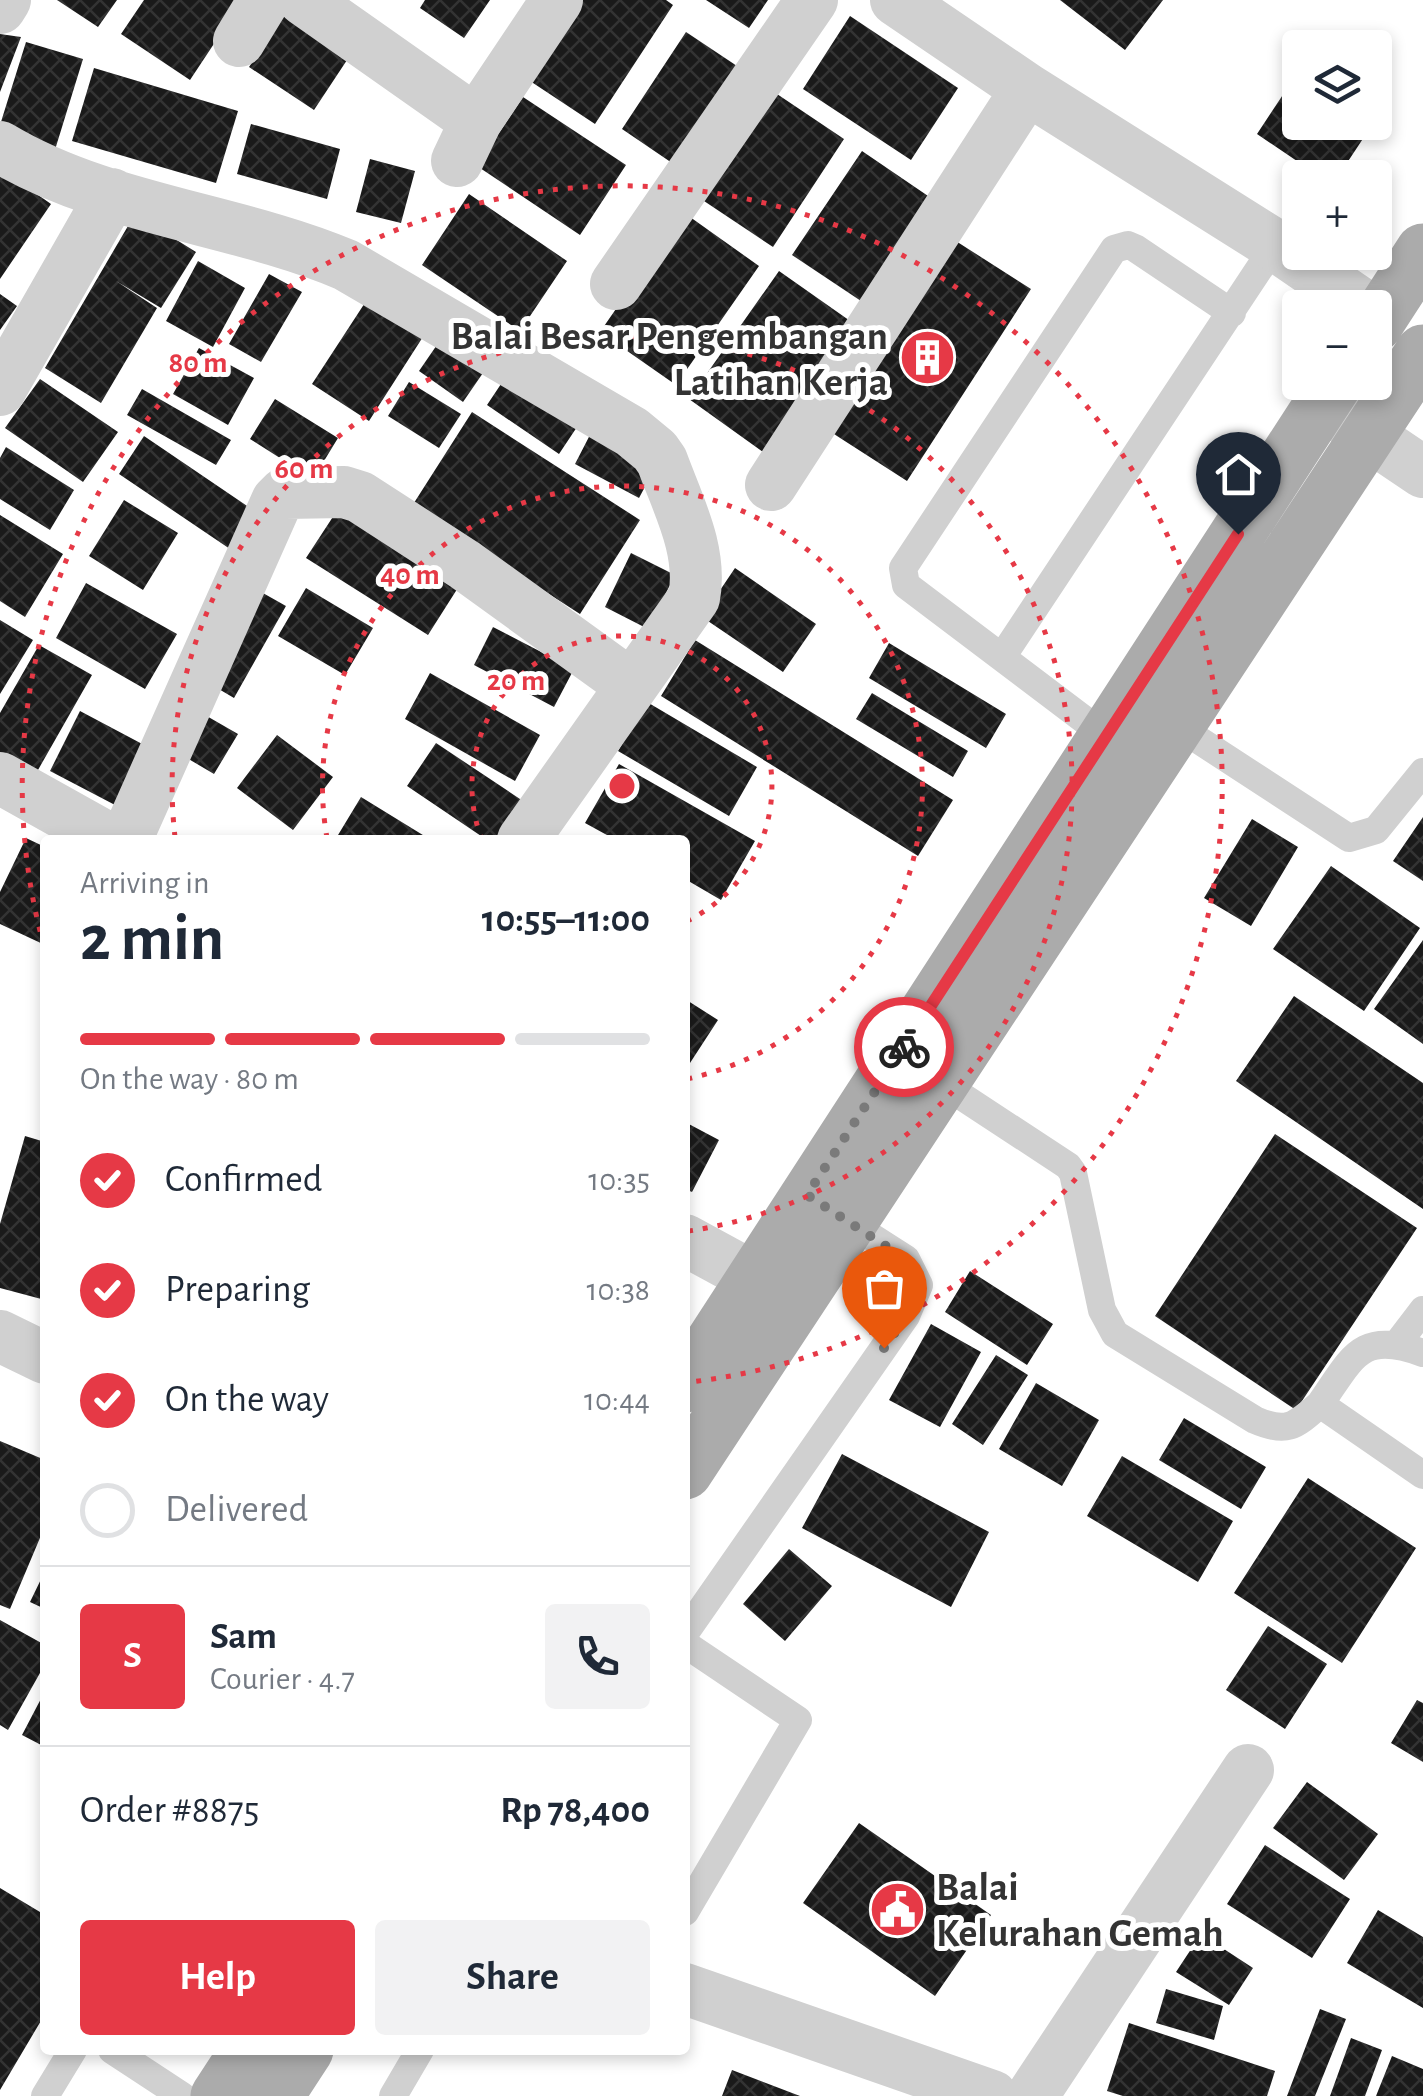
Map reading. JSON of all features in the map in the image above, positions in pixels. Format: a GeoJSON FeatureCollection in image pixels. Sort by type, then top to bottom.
{"type":"FeatureCollection","features":[{"type":"Feature","properties":{"kind":"main road"},"geometry":{"type":"LineString","coordinates":[[1392,324],[1423,251]]}},
{"type":"Feature","properties":{"kind":"main road"},"geometry":{"type":"LineString","coordinates":[[690,1462],[774,1291],[1141,731],[1324,400]]}},
{"type":"Feature","properties":{"kind":"main road"},"geometry":{"type":"LineString","coordinates":[[1141,731],[1369,433],[1376,400]]}},
{"type":"Feature","properties":{"kind":"main road"},"geometry":{"type":"LineString","coordinates":[[690,1380],[774,1291]]}},
{"type":"Feature","properties":{"kind":"main road"},"geometry":{"type":"LineString","coordinates":[[218,2096],[245,2055]]}},
{"type":"Feature","properties":{"kind":"main road"},"geometry":{"type":"LineString","coordinates":[[276,2096],[303,2055]]}},
{"type":"Feature","properties":{"kind":"street"},"geometry":{"type":"LineString","coordinates":[[0,8],[6,0]]}},
{"type":"Feature","properties":{"kind":"street"},"geometry":{"type":"LineString","coordinates":[[304,0],[466,141],[556,0]]}},
{"type":"Feature","properties":{"kind":"street"},"geometry":{"type":"LineString","coordinates":[[616,284],[812,0]]}},
{"type":"Feature","properties":{"kind":"street"},"geometry":{"type":"LineString","coordinates":[[896,0],[1339,290]]}},
{"type":"Feature","properties":{"kind":"street"},"geometry":{"type":"LineString","coordinates":[[771,485],[1027,89]]}},
{"type":"Feature","properties":{"kind":"street"},"geometry":{"type":"LineString","coordinates":[[0,147],[54,173],[112,194],[301,246],[346,265],[644,440],[662,461],[694,551],[694,598],[526,835]]}},
{"type":"Feature","properties":{"kind":"street"},"geometry":{"type":"LineString","coordinates":[[0,390],[112,194]]}},
{"type":"Feature","properties":{"kind":"street"},"geometry":{"type":"LineString","coordinates":[[1335,400],[1369,433],[1423,472]]}},
{"type":"Feature","properties":{"kind":"street"},"geometry":{"type":"LineString","coordinates":[[128,835],[277,500],[284,493],[344,492],[360,498],[465,565],[631,685]]}},
{"type":"Feature","properties":{"kind":"street"},"geometry":{"type":"LineString","coordinates":[[0,778],[102,835]]}},
{"type":"Feature","properties":{"kind":"street"},"geometry":{"type":"LineString","coordinates":[[690,1243],[774,1291]]}},
{"type":"Feature","properties":{"kind":"street"},"geometry":{"type":"LineString","coordinates":[[0,1336],[40,1356]]}},
{"type":"Feature","properties":{"kind":"street"},"geometry":{"type":"LineString","coordinates":[[1032,2096],[1248,1770]]}},
{"type":"Feature","properties":{"kind":"street"},"geometry":{"type":"LineString","coordinates":[[690,1991],[992,2096]]}},
{"type":"Feature","properties":{"kind":"lane"},"geometry":{"type":"LineString","coordinates":[[1002,657],[1275,245]]}},
{"type":"Feature","properties":{"kind":"lane"},"geometry":{"type":"LineString","coordinates":[[1232,313],[1135,248],[1120,246],[1107,256],[903,568],[906,584],[1002,657],[1349,838],[1376,830],[1423,772]]}},
{"type":"Feature","properties":{"kind":"lane"},"geometry":{"type":"LineString","coordinates":[[920,1069],[1068,1166],[1073,1173],[1102,1310],[1115,1334],[1255,1420],[1276,1429],[1297,1424],[1320,1404],[1352,1358],[1373,1344],[1410,1348],[1423,1310]]}},
{"type":"Feature","properties":{"kind":"lane"},"geometry":{"type":"LineString","coordinates":[[690,1625],[906,1316],[919,1285],[906,1259],[828,1209]]}},
{"type":"Feature","properties":{"kind":"lane"},"geometry":{"type":"LineString","coordinates":[[1320,1404],[1423,1475]]}},
{"type":"Feature","properties":{"kind":"lane"},"geometry":{"type":"LineString","coordinates":[[690,1647],[798,1720],[690,1904]]}},
{"type":"Feature","properties":{"kind":"lane"},"geometry":{"type":"LineString","coordinates":[[45,2096],[70,2055]]}},
{"type":"Feature","properties":{"kind":"lane"},"geometry":{"type":"LineString","coordinates":[[120,2055],[182,2096]]}},
{"type":"Feature","properties":{"kind":"lane"},"geometry":{"type":"LineString","coordinates":[[393,2096],[417,2055]]}},
{"type":"Feature","properties":{"kind":"building"},"geometry":{"type":"Polygon","coordinates":[[[57,0],[117,0],[98,27],[57,0]]]}},
{"type":"Feature","properties":{"kind":"building"},"geometry":{"type":"Polygon","coordinates":[[[144,0],[243,0],[190,80],[121,34],[144,0]]]}},
{"type":"Feature","properties":{"kind":"building"},"geometry":{"type":"Polygon","coordinates":[[[425,0],[490,0],[464,38],[420,8],[425,0]]]}},
{"type":"Feature","properties":{"kind":"building"},"geometry":{"type":"Polygon","coordinates":[[[579,0],[666,0],[673,5],[595,124],[527,79],[579,0]]]}},
{"type":"Feature","properties":{"kind":"building"},"geometry":{"type":"Polygon","coordinates":[[[706,0],[768,0],[749,28],[706,0]]]}},
{"type":"Feature","properties":{"kind":"building"},"geometry":{"type":"Polygon","coordinates":[[[1060,0],[1163,0],[1125,50],[1060,0]]]}},
{"type":"Feature","properties":{"kind":"building"},"geometry":{"type":"Polygon","coordinates":[[[284,14],[349,57],[314,110],[249,67],[284,14]]]}},
{"type":"Feature","properties":{"kind":"building"},"geometry":{"type":"Polygon","coordinates":[[[850,16],[958,88],[911,160],[803,89],[850,16]]]}},
{"type":"Feature","properties":{"kind":"building"},"geometry":{"type":"Polygon","coordinates":[[[686,32],[740,68],[675,165],[622,129],[686,32]]]}},
{"type":"Feature","properties":{"kind":"building"},"geometry":{"type":"Polygon","coordinates":[[[0,34],[21,37],[0,92],[0,34]]]}},
{"type":"Feature","properties":{"kind":"building"},"geometry":{"type":"Polygon","coordinates":[[[26,42],[83,59],[54,153],[0,125],[26,42]]]}},
{"type":"Feature","properties":{"kind":"building"},"geometry":{"type":"Polygon","coordinates":[[[94,68],[238,111],[216,183],[72,141],[94,68]]]}},
{"type":"Feature","properties":{"kind":"building"},"geometry":{"type":"Polygon","coordinates":[[[777,94],[844,139],[773,247],[704,201],[777,94]]]}},
{"type":"Feature","properties":{"kind":"building"},"geometry":{"type":"Polygon","coordinates":[[[1282,96],[1282,140],[1362,140],[1349,160],[1295,160],[1257,134],[1282,96]]]}},
{"type":"Feature","properties":{"kind":"building"},"geometry":{"type":"Polygon","coordinates":[[[523,97],[626,165],[580,235],[477,166],[523,97]]]}},
{"type":"Feature","properties":{"kind":"building"},"geometry":{"type":"Polygon","coordinates":[[[251,124],[340,149],[327,199],[237,174],[251,124]]]}},
{"type":"Feature","properties":{"kind":"building"},"geometry":{"type":"Polygon","coordinates":[[[862,151],[931,198],[861,301],[792,255],[862,151]]]}},
{"type":"Feature","properties":{"kind":"building"},"geometry":{"type":"Polygon","coordinates":[[[370,159],[415,171],[401,223],[356,212],[370,159]]]}},
{"type":"Feature","properties":{"kind":"building"},"geometry":{"type":"Polygon","coordinates":[[[0,168],[51,204],[0,279],[0,168]]]}},
{"type":"Feature","properties":{"kind":"building"},"geometry":{"type":"Polygon","coordinates":[[[469,194],[567,261],[520,331],[422,265],[469,194]]]}},
{"type":"Feature","properties":{"kind":"building"},"geometry":{"type":"Polygon","coordinates":[[[683,212],[759,266],[676,385],[600,332],[683,212]]]}},
{"type":"Feature","properties":{"kind":"building"},"geometry":{"type":"Polygon","coordinates":[[[135,214],[196,252],[161,308],[116,281],[157,308],[101,403],[45,368],[135,214]]]}},
{"type":"Feature","properties":{"kind":"building","name":"Balai Besar Pengembangan Latihan Kerja"},"geometry":{"type":"Polygon","coordinates":[[[948,236],[1031,289],[907,481],[823,427],[948,236]]]}},
{"type":"Feature","properties":{"kind":"building"},"geometry":{"type":"Polygon","coordinates":[[[198,261],[245,288],[213,347],[166,321],[198,261]]]}},
{"type":"Feature","properties":{"kind":"building"},"geometry":{"type":"Polygon","coordinates":[[[779,271],[853,323],[763,452],[689,399],[779,271]]]}},
{"type":"Feature","properties":{"kind":"building"},"geometry":{"type":"Polygon","coordinates":[[[269,274],[302,292],[261,362],[229,344],[269,274]]]}},
{"type":"Feature","properties":{"kind":"building"},"geometry":{"type":"Polygon","coordinates":[[[372,292],[428,329],[369,421],[312,384],[372,292]]]}},
{"type":"Feature","properties":{"kind":"building"},"geometry":{"type":"Polygon","coordinates":[[[0,294],[17,306],[0,330],[0,294]]]}},
{"type":"Feature","properties":{"kind":"building"},"geometry":{"type":"Polygon","coordinates":[[[441,339],[485,370],[463,402],[419,371],[441,339]]]}},
{"type":"Feature","properties":{"kind":"building"},"geometry":{"type":"Polygon","coordinates":[[[199,348],[254,378],[228,425],[173,394],[199,348]]]}},
{"type":"Feature","properties":{"kind":"building"},"geometry":{"type":"Polygon","coordinates":[[[509,372],[581,421],[559,454],[487,405],[509,372]]]}},
{"type":"Feature","properties":{"kind":"building"},"geometry":{"type":"Polygon","coordinates":[[[40,379],[118,432],[83,482],[5,428],[40,379]]]}},
{"type":"Feature","properties":{"kind":"building"},"geometry":{"type":"Polygon","coordinates":[[[409,382],[461,414],[439,448],[388,416],[409,382]]]}},
{"type":"Feature","properties":{"kind":"building"},"geometry":{"type":"Polygon","coordinates":[[[142,389],[231,440],[216,465],[127,415],[142,389]]]}},
{"type":"Feature","properties":{"kind":"building"},"geometry":{"type":"Polygon","coordinates":[[[275,399],[338,438],[313,479],[250,439],[275,399]]]}},
{"type":"Feature","properties":{"kind":"building"},"geometry":{"type":"Polygon","coordinates":[[[472,412],[640,520],[580,614],[412,506],[472,412]]]}},
{"type":"Feature","properties":{"kind":"building"},"geometry":{"type":"Polygon","coordinates":[[[592,431],[656,466],[639,498],[575,464],[592,431]]]}},
{"type":"Feature","properties":{"kind":"building"},"geometry":{"type":"Polygon","coordinates":[[[144,436],[256,512],[230,549],[119,474],[144,436]]]}},
{"type":"Feature","properties":{"kind":"building"},"geometry":{"type":"Polygon","coordinates":[[[6,447],[74,490],[50,530],[0,499],[0,458],[6,447]]]}},
{"type":"Feature","properties":{"kind":"building"},"geometry":{"type":"Polygon","coordinates":[[[124,500],[178,533],[143,590],[89,556],[124,500]]]}},
{"type":"Feature","properties":{"kind":"building"},"geometry":{"type":"Polygon","coordinates":[[[340,506],[461,583],[428,635],[306,558],[340,506]]]}},
{"type":"Feature","properties":{"kind":"building"},"geometry":{"type":"Polygon","coordinates":[[[0,515],[63,554],[25,617],[0,601],[0,515]]]}},
{"type":"Feature","properties":{"kind":"building"},"geometry":{"type":"Polygon","coordinates":[[[631,553],[675,575],[648,629],[605,607],[631,553]]]}},
{"type":"Feature","properties":{"kind":"building"},"geometry":{"type":"Polygon","coordinates":[[[735,568],[816,624],[783,672],[702,617],[735,568]]]}},
{"type":"Feature","properties":{"kind":"building"},"geometry":{"type":"Polygon","coordinates":[[[86,583],[177,634],[145,689],[56,638],[86,583]]]}},
{"type":"Feature","properties":{"kind":"building"},"geometry":{"type":"Polygon","coordinates":[[[252,587],[286,606],[234,698],[200,678],[252,587]]]}},
{"type":"Feature","properties":{"kind":"building"},"geometry":{"type":"Polygon","coordinates":[[[306,588],[373,628],[345,675],[278,636],[306,588]]]}},
{"type":"Feature","properties":{"kind":"building"},"geometry":{"type":"Polygon","coordinates":[[[0,620],[33,640],[0,694],[0,620]]]}},
{"type":"Feature","properties":{"kind":"building"},"geometry":{"type":"Polygon","coordinates":[[[493,627],[574,669],[554,707],[474,665],[493,627]]]}},
{"type":"Feature","properties":{"kind":"building"},"geometry":{"type":"Polygon","coordinates":[[[695,640],[953,800],[918,856],[661,696],[695,640]]]}},
{"type":"Feature","properties":{"kind":"building"},"geometry":{"type":"Polygon","coordinates":[[[889,643],[1006,714],[986,748],[869,678],[889,643]]]}},
{"type":"Feature","properties":{"kind":"building"},"geometry":{"type":"Polygon","coordinates":[[[39,645],[92,675],[34,777],[0,758],[0,713],[39,645]]]}},
{"type":"Feature","properties":{"kind":"building"},"geometry":{"type":"Polygon","coordinates":[[[430,673],[540,735],[515,781],[405,719],[430,673]]]}},
{"type":"Feature","properties":{"kind":"building"},"geometry":{"type":"Polygon","coordinates":[[[872,693],[968,751],[953,777],[856,719],[872,693]]]}},
{"type":"Feature","properties":{"kind":"building"},"geometry":{"type":"Polygon","coordinates":[[[647,702],[757,767],[729,816],[618,751],[647,702]]]}},
{"type":"Feature","properties":{"kind":"building"},"geometry":{"type":"Polygon","coordinates":[[[80,711],[146,746],[115,805],[50,771],[80,711]]]}},
{"type":"Feature","properties":{"kind":"building"},"geometry":{"type":"Polygon","coordinates":[[[198,711],[238,734],[214,774],[175,751],[198,711]]]}},
{"type":"Feature","properties":{"kind":"building"},"geometry":{"type":"Polygon","coordinates":[[[277,735],[333,777],[293,830],[237,788],[277,735]]]}},
{"type":"Feature","properties":{"kind":"building"},"geometry":{"type":"Polygon","coordinates":[[[436,743],[523,801],[501,835],[480,835],[407,786],[436,743]]]}},
{"type":"Feature","properties":{"kind":"building"},"geometry":{"type":"Polygon","coordinates":[[[619,764],[755,841],[721,900],[690,882],[690,835],[607,835],[585,823],[619,764]]]}},
{"type":"Feature","properties":{"kind":"building"},"geometry":{"type":"Polygon","coordinates":[[[361,797],[423,835],[338,835],[361,797]]]}},
{"type":"Feature","properties":{"kind":"building"},"geometry":{"type":"Polygon","coordinates":[[[1423,817],[1423,881],[1393,861],[1423,817]]]}},
{"type":"Feature","properties":{"kind":"building"},"geometry":{"type":"Polygon","coordinates":[[[1252,819],[1298,847],[1251,926],[1204,898],[1252,819]]]}},
{"type":"Feature","properties":{"kind":"building"},"geometry":{"type":"Polygon","coordinates":[[[26,838],[40,845],[40,943],[0,924],[0,892],[26,838]]]}},
{"type":"Feature","properties":{"kind":"building"},"geometry":{"type":"Polygon","coordinates":[[[1331,866],[1420,928],[1364,1011],[1273,949],[1331,866]]]}},
{"type":"Feature","properties":{"kind":"building"},"geometry":{"type":"Polygon","coordinates":[[[1423,940],[1423,1044],[1374,1009],[1423,940]]]}},
{"type":"Feature","properties":{"kind":"building"},"geometry":{"type":"Polygon","coordinates":[[[1294,996],[1423,1083],[1423,1209],[1236,1081],[1294,996]]]}},
{"type":"Feature","properties":{"kind":"building"},"geometry":{"type":"Polygon","coordinates":[[[690,1002],[718,1020],[690,1063],[690,1002]]]}},
{"type":"Feature","properties":{"kind":"building"},"geometry":{"type":"Polygon","coordinates":[[[690,1125],[719,1140],[690,1191],[690,1125]]]}},
{"type":"Feature","properties":{"kind":"building"},"geometry":{"type":"Polygon","coordinates":[[[1275,1134],[1417,1228],[1296,1410],[1155,1316],[1275,1134]]]}},
{"type":"Feature","properties":{"kind":"building"},"geometry":{"type":"Polygon","coordinates":[[[25,1136],[40,1140],[40,1299],[0,1288],[0,1224],[25,1136]]]}},
{"type":"Feature","properties":{"kind":"building"},"geometry":{"type":"Polygon","coordinates":[[[970,1271],[1053,1324],[1027,1365],[945,1312],[970,1271]]]}},
{"type":"Feature","properties":{"kind":"building"},"geometry":{"type":"Polygon","coordinates":[[[931,1324],[981,1352],[940,1427],[889,1400],[931,1324]]]}},
{"type":"Feature","properties":{"kind":"building"},"geometry":{"type":"Polygon","coordinates":[[[996,1355],[1028,1375],[983,1445],[952,1424],[996,1355]]]}},
{"type":"Feature","properties":{"kind":"building"},"geometry":{"type":"Polygon","coordinates":[[[1036,1383],[1099,1420],[1062,1486],[999,1449],[1036,1383]]]}},
{"type":"Feature","properties":{"kind":"building"},"geometry":{"type":"Polygon","coordinates":[[[1184,1418],[1266,1467],[1241,1509],[1159,1460],[1184,1418]]]}},
{"type":"Feature","properties":{"kind":"building"},"geometry":{"type":"Polygon","coordinates":[[[0,1441],[40,1458],[40,1538],[10,1609],[0,1605],[0,1441]]]}},
{"type":"Feature","properties":{"kind":"building"},"geometry":{"type":"Polygon","coordinates":[[[842,1454],[989,1532],[951,1607],[802,1528],[842,1454]]]}},
{"type":"Feature","properties":{"kind":"building"},"geometry":{"type":"Polygon","coordinates":[[[1122,1456],[1233,1521],[1198,1582],[1087,1516],[1122,1456]]]}},
{"type":"Feature","properties":{"kind":"building"},"geometry":{"type":"Polygon","coordinates":[[[1308,1478],[1416,1548],[1342,1663],[1234,1593],[1308,1478]]]}},
{"type":"Feature","properties":{"kind":"building"},"geometry":{"type":"Polygon","coordinates":[[[789,1549],[832,1586],[785,1641],[743,1604],[789,1549]]]}},
{"type":"Feature","properties":{"kind":"building"},"geometry":{"type":"Polygon","coordinates":[[[40,1581],[40,1607],[30,1602],[40,1581]]]}},
{"type":"Feature","properties":{"kind":"building"},"geometry":{"type":"Polygon","coordinates":[[[0,1620],[40,1642],[40,1673],[8,1730],[0,1725],[0,1620]]]}},
{"type":"Feature","properties":{"kind":"building"},"geometry":{"type":"Polygon","coordinates":[[[1268,1626],[1327,1664],[1285,1729],[1226,1690],[1268,1626]]]}},
{"type":"Feature","properties":{"kind":"building"},"geometry":{"type":"Polygon","coordinates":[[[1417,1700],[1423,1703],[1423,1762],[1391,1743],[1417,1700]]]}},
{"type":"Feature","properties":{"kind":"building"},"geometry":{"type":"Polygon","coordinates":[[[40,1701],[40,1744],[22,1735],[40,1701]]]}},
{"type":"Feature","properties":{"kind":"building"},"geometry":{"type":"Polygon","coordinates":[[[1307,1782],[1378,1834],[1344,1880],[1273,1828],[1307,1782]]]}},
{"type":"Feature","properties":{"kind":"building","name":"Balai Kelurahan Gemah"},"geometry":{"type":"Polygon","coordinates":[[[859,1823],[991,1915],[935,1996],[803,1903],[859,1823]]]}},
{"type":"Feature","properties":{"kind":"building"},"geometry":{"type":"Polygon","coordinates":[[[1265,1845],[1350,1899],[1312,1958],[1227,1904],[1265,1845]]]}},
{"type":"Feature","properties":{"kind":"building"},"geometry":{"type":"Polygon","coordinates":[[[0,1888],[40,1912],[40,2022],[0,2090],[0,1888]]]}},
{"type":"Feature","properties":{"kind":"building"},"geometry":{"type":"Polygon","coordinates":[[[1378,1910],[1423,1937],[1423,2008],[1347,1963],[1378,1910]]]}},
{"type":"Feature","properties":{"kind":"building"},"geometry":{"type":"Polygon","coordinates":[[[1201,1934],[1253,1968],[1229,2005],[1176,1972],[1201,1934]]]}},
{"type":"Feature","properties":{"kind":"building"},"geometry":{"type":"Polygon","coordinates":[[[1166,1989],[1223,2006],[1214,2040],[1156,2023],[1166,1989]]]}},
{"type":"Feature","properties":{"kind":"building"},"geometry":{"type":"Polygon","coordinates":[[[1320,2009],[1346,2019],[1315,2096],[1287,2096],[1320,2009]]]}},
{"type":"Feature","properties":{"kind":"building"},"geometry":{"type":"Polygon","coordinates":[[[1129,2023],[1275,2071],[1267,2096],[1123,2096],[1107,2091],[1129,2023]]]}},
{"type":"Feature","properties":{"kind":"building"},"geometry":{"type":"Polygon","coordinates":[[[1351,2038],[1382,2050],[1365,2096],[1330,2096],[1351,2038]]]}},
{"type":"Feature","properties":{"kind":"building"},"geometry":{"type":"Polygon","coordinates":[[[1392,2056],[1423,2069],[1423,2096],[1376,2096],[1392,2056]]]}},
{"type":"Feature","properties":{"kind":"building"},"geometry":{"type":"Polygon","coordinates":[[[732,2070],[800,2096],[722,2096],[732,2070]]]}},
{"type":"Feature","properties":{"kind":"way so far"},"geometry":{"type":"LineString","coordinates":[[884,1348],[906,1316],[919,1285],[906,1259],[807,1195],[904,1047]]}},
{"type":"Feature","properties":{"kind":"place","name":"Balai Besar Pengembangan Latihan Kerja"},"geometry":{"type":"Point","coordinates":[927,358]}},
{"type":"Feature","properties":{"kind":"place","name":"Balai Kelurahan Gemah"},"geometry":{"type":"Point","coordinates":[897,1909]}},
{"type":"Feature","properties":{"kind":"route"},"geometry":{"type":"LineString","coordinates":[[904,1047],[1238,534]]}}]}
